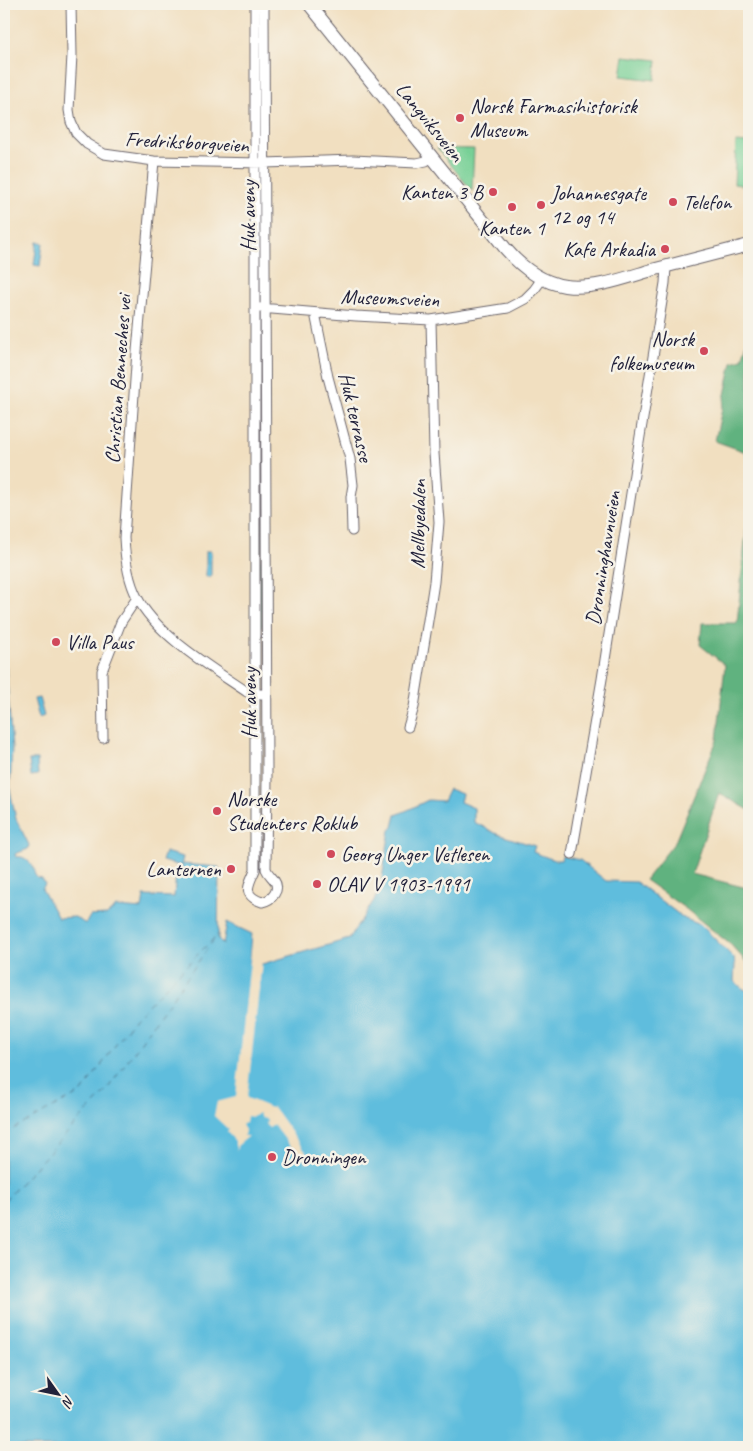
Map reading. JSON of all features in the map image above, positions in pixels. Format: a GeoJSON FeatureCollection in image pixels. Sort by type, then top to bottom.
{"type":"FeatureCollection","features":[{"type":"Feature","properties":{"kind":"street","name":"Fredriksborgveien"},"geometry":{"type":"LineString","coordinates":[[71,4],[72,55],[69,110],[73,129],[87,144],[104,154],[154,161],[255,163],[353,160],[416,163],[426,161],[432,156]]}},
{"type":"Feature","properties":{"kind":"street","name":"Huk aveny"},"geometry":{"type":"LineString","coordinates":[[255,4],[254,490],[256,870],[249,881],[248,891],[252,897],[262,902],[270,899],[274,895],[276,888],[275,881],[266,869],[264,4]]}},
{"type":"Feature","properties":{"kind":"street","name":"Langviksveien"},"geometry":{"type":"LineString","coordinates":[[310,4],[512,257],[527,270],[542,279],[564,286],[587,286],[614,281],[749,245]]}},
{"type":"Feature","properties":{"kind":"street","name":"Christian Benneches vei"},"geometry":{"type":"LineString","coordinates":[[154,161],[137,351],[124,538],[125,555],[137,598],[166,633],[247,692],[256,694]]}},
{"type":"Feature","properties":{"kind":"street","name":"Dronninghavnveien"},"geometry":{"type":"LineString","coordinates":[[572,854],[664,292],[666,267]]}},
{"type":"Feature","properties":{"kind":"street","name":"Museumsveien"},"geometry":{"type":"LineString","coordinates":[[255,308],[431,320],[508,308],[525,299],[542,279]]}},
{"type":"Feature","properties":{"kind":"street","name":"Huk terrasse"},"geometry":{"type":"LineString","coordinates":[[317,313],[316,318],[328,377],[350,459],[353,485],[351,496],[352,531]]}},
{"type":"Feature","properties":{"kind":"street","name":"Mellbyedalen"},"geometry":{"type":"LineString","coordinates":[[408,727],[414,707],[434,582],[439,522],[434,453],[431,320]]}},
{"type":"Feature","properties":{"kind":"street"},"geometry":{"type":"LineString","coordinates":[[255,367],[266,368]]}},
{"type":"Feature","properties":{"kind":"street"},"geometry":{"type":"LineString","coordinates":[[254,425],[266,425]]}},
{"type":"Feature","properties":{"kind":"street"},"geometry":{"type":"LineString","coordinates":[[254,490],[266,489]]}},
{"type":"Feature","properties":{"kind":"street"},"geometry":{"type":"LineString","coordinates":[[255,556],[266,556]]}},
{"type":"Feature","properties":{"kind":"street"},"geometry":{"type":"LineString","coordinates":[[103,738],[102,671],[121,622],[137,598]]}},
{"type":"Feature","properties":{"kind":"street"},"geometry":{"type":"LineString","coordinates":[[255,629],[266,630]]}},
{"type":"Feature","properties":{"kind":"street"},"geometry":{"type":"LineString","coordinates":[[256,694],[266,694]]}},
{"type":"Feature","properties":{"kind":"street"},"geometry":{"type":"LineString","coordinates":[[256,775],[267,776]]}},
{"type":"Feature","properties":{"kind":"green space"},"geometry":{"type":"Polygon","coordinates":[[[624,56],[657,60],[655,80],[621,76],[624,56]]]}},
{"type":"Feature","properties":{"kind":"green space"},"geometry":{"type":"Polygon","coordinates":[[[736,142],[749,143],[749,186],[734,184],[736,142]]]}},
{"type":"Feature","properties":{"kind":"green space"},"geometry":{"type":"Polygon","coordinates":[[[437,148],[474,149],[472,191],[437,148]]]}},
{"type":"Feature","properties":{"kind":"green space"},"geometry":{"type":"Polygon","coordinates":[[[259,175],[261,175],[261,298],[259,298],[259,175]]]}},
{"type":"Feature","properties":{"kind":"green space"},"geometry":{"type":"Polygon","coordinates":[[[749,337],[749,483],[746,452],[715,441],[732,362],[742,359],[749,337]]]}},
{"type":"Feature","properties":{"kind":"green space"},"geometry":{"type":"Polygon","coordinates":[[[259,429],[262,430],[262,484],[260,486],[259,429]]]}},
{"type":"Feature","properties":{"kind":"green space"},"geometry":{"type":"Polygon","coordinates":[[[259,494],[262,494],[262,551],[260,552],[259,494]]]}},
{"type":"Feature","properties":{"kind":"green space"},"geometry":{"type":"Polygon","coordinates":[[[749,501],[749,810],[719,793],[692,874],[747,888],[749,877],[749,965],[731,945],[686,909],[645,880],[675,842],[717,740],[725,665],[700,645],[702,623],[737,623],[749,501]]]}},
{"type":"Feature","properties":{"kind":"green space"},"geometry":{"type":"Polygon","coordinates":[[[261,560],[261,627],[259,626],[259,561],[261,560]]]}},
{"type":"Feature","properties":{"kind":"green space"},"geometry":{"type":"Polygon","coordinates":[[[261,633],[261,684],[259,683],[259,635],[261,633]]]}},
{"type":"Feature","properties":{"kind":"water"},"geometry":{"type":"Polygon","coordinates":[[[37,242],[43,243],[40,266],[34,265],[37,242]]]}},
{"type":"Feature","properties":{"kind":"water"},"geometry":{"type":"Polygon","coordinates":[[[206,551],[211,551],[211,576],[206,577],[206,551]]]}},
{"type":"Feature","properties":{"kind":"water"},"geometry":{"type":"Polygon","coordinates":[[[4,660],[12,748],[10,790],[16,819],[29,845],[28,849],[15,854],[16,857],[23,857],[28,861],[35,871],[34,873],[37,878],[42,879],[45,884],[42,889],[58,918],[75,917],[86,923],[90,916],[107,915],[116,907],[142,909],[144,896],[174,897],[176,872],[182,873],[182,864],[219,867],[218,939],[223,944],[227,922],[252,934],[250,963],[262,964],[349,939],[380,891],[390,830],[393,827],[396,815],[428,800],[443,801],[449,789],[462,794],[460,802],[474,808],[474,822],[497,834],[535,846],[533,852],[554,860],[561,860],[562,856],[580,860],[606,881],[636,882],[685,919],[701,925],[734,958],[734,981],[748,991],[749,995],[749,1447],[4,1447],[4,660]]]}},
{"type":"Feature","properties":{"kind":"water"},"geometry":{"type":"Polygon","coordinates":[[[39,698],[44,716],[39,718],[34,699],[39,698]]]}},
{"type":"Feature","properties":{"kind":"water"},"geometry":{"type":"Polygon","coordinates":[[[29,760],[37,760],[38,775],[31,776],[29,760]]]}},
{"type":"Feature","properties":{"kind":"water"},"geometry":{"type":"Polygon","coordinates":[[[165,852],[183,857],[181,866],[162,861],[165,852]]]}},
{"type":"Feature","properties":{"kind":"pier","name":"Dronningen"},"geometry":{"type":"Polygon","coordinates":[[[253,932],[255,934],[252,961],[262,961],[247,1098],[271,1108],[273,1107],[311,1159],[306,1163],[274,1125],[269,1128],[266,1125],[267,1119],[261,1118],[258,1113],[253,1117],[247,1116],[246,1122],[242,1125],[245,1130],[244,1136],[249,1136],[237,1146],[237,1151],[235,1141],[227,1132],[229,1130],[214,1116],[217,1102],[236,1097],[253,932]]]}},
{"type":"Feature","properties":{"kind":"ferry route"},"geometry":{"type":"LineString","coordinates":[[4,1201],[106,1091],[218,934]]}},
{"type":"Feature","properties":{"kind":"ferry route"},"geometry":{"type":"LineString","coordinates":[[4,1134],[82,1092],[135,1018],[214,938]]}},
{"type":"Feature","properties":{"kind":"place","name":"Norsk Farmasihistorisk Museum"},"geometry":{"type":"Point","coordinates":[460,118]}},
{"type":"Feature","properties":{"kind":"place","name":"Kanten 3 B"},"geometry":{"type":"Point","coordinates":[493,192]}},
{"type":"Feature","properties":{"kind":"place","name":"Telefon"},"geometry":{"type":"Point","coordinates":[673,202]}},
{"type":"Feature","properties":{"kind":"place","name":"Johannesgate 12 og 14"},"geometry":{"type":"Point","coordinates":[541,205]}},
{"type":"Feature","properties":{"kind":"place","name":"Kanten 1"},"geometry":{"type":"Point","coordinates":[512,207]}},
{"type":"Feature","properties":{"kind":"place","name":"Kafe Arkadia"},"geometry":{"type":"Point","coordinates":[665,249]}},
{"type":"Feature","properties":{"kind":"place","name":"Norsk folkemuseum"},"geometry":{"type":"Point","coordinates":[704,351]}},
{"type":"Feature","properties":{"kind":"place","name":"Villa Paus"},"geometry":{"type":"Point","coordinates":[56,642]}},
{"type":"Feature","properties":{"kind":"place","name":"Norske Studenters Roklub"},"geometry":{"type":"Point","coordinates":[217,811]}},
{"type":"Feature","properties":{"kind":"place","name":"Georg Unger Vetlesen"},"geometry":{"type":"Point","coordinates":[331,854]}},
{"type":"Feature","properties":{"kind":"place","name":"Lanternen"},"geometry":{"type":"Point","coordinates":[231,869]}},
{"type":"Feature","properties":{"kind":"place","name":"OLAV V 1903-1991"},"geometry":{"type":"Point","coordinates":[317,884]}},
{"type":"Feature","properties":{"kind":"place","name":"Dronningen"},"geometry":{"type":"Point","coordinates":[272,1157]}}]}
